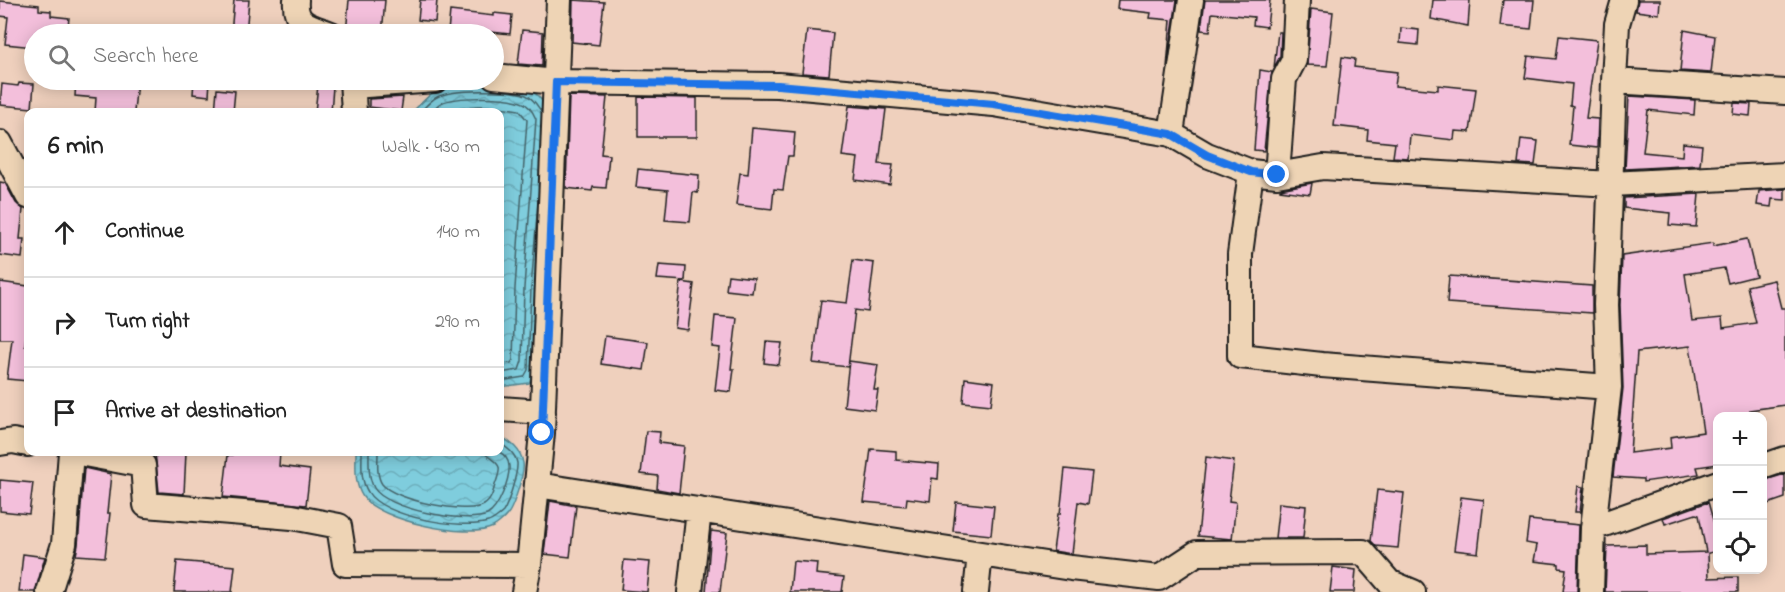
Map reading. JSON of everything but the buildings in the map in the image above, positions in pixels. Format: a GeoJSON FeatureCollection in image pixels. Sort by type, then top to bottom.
{"type":"FeatureCollection","features":[{"type":"Feature","properties":{"kind":"street"},"geometry":{"type":"LineString","coordinates":[[296,0],[295,10],[303,24]]}},
{"type":"Feature","properties":{"kind":"street"},"geometry":{"type":"LineString","coordinates":[[524,592],[529,565],[543,412],[559,0]]}},
{"type":"Feature","properties":{"kind":"street"},"geometry":{"type":"LineString","coordinates":[[1171,134],[1191,0]]}},
{"type":"Feature","properties":{"kind":"street"},"geometry":{"type":"LineString","coordinates":[[1277,175],[1284,79],[1294,60],[1297,0]]}},
{"type":"Feature","properties":{"kind":"street"},"geometry":{"type":"LineString","coordinates":[[1591,592],[1593,528],[1609,387],[1606,305],[1614,81],[1617,24],[1624,0]]}},
{"type":"Feature","properties":{"kind":"street"},"geometry":{"type":"LineString","coordinates":[[504,77],[556,82],[778,85],[994,104],[1171,134],[1207,155],[1251,172],[1277,175],[1323,167],[1611,184],[1785,175]]}},
{"type":"Feature","properties":{"kind":"street"},"geometry":{"type":"LineString","coordinates":[[1614,81],[1785,92]]}},
{"type":"Feature","properties":{"kind":"street"},"geometry":{"type":"LineString","coordinates":[[353,90],[354,108]]}},
{"type":"Feature","properties":{"kind":"street"},"geometry":{"type":"LineString","coordinates":[[0,143],[24,188]]}},
{"type":"Feature","properties":{"kind":"street"},"geometry":{"type":"LineString","coordinates":[[1251,172],[1240,254],[1240,356],[1322,365],[1609,387]]}},
{"type":"Feature","properties":{"kind":"street"},"geometry":{"type":"LineString","coordinates":[[504,409],[543,412]]}},
{"type":"Feature","properties":{"kind":"street"},"geometry":{"type":"LineString","coordinates":[[0,443],[13,441],[24,443]]}},
{"type":"Feature","properties":{"kind":"street"},"geometry":{"type":"LineString","coordinates":[[49,592],[64,544],[73,456]]}},
{"type":"Feature","properties":{"kind":"street"},"geometry":{"type":"LineString","coordinates":[[95,456],[143,465],[146,505],[292,517],[339,526],[345,564],[529,565]]}},
{"type":"Feature","properties":{"kind":"street"},"geometry":{"type":"LineString","coordinates":[[1765,466],[1785,459]]}},
{"type":"Feature","properties":{"kind":"street"},"geometry":{"type":"LineString","coordinates":[[537,485],[1071,568],[1159,578],[1197,553],[1364,552],[1389,582],[1413,592]]}},
{"type":"Feature","properties":{"kind":"street"},"geometry":{"type":"LineString","coordinates":[[1593,528],[1713,485]]}},
{"type":"Feature","properties":{"kind":"street"},"geometry":{"type":"LineString","coordinates":[[690,592],[699,510]]}},
{"type":"Feature","properties":{"kind":"street"},"geometry":{"type":"LineString","coordinates":[[976,592],[980,554]]}},
{"type":"Feature","properties":{"kind":"water"},"geometry":{"type":"Polygon","coordinates":[[[504,85],[511,85],[534,92],[547,109],[534,371],[529,383],[504,386],[504,108],[416,108],[434,91],[504,90],[504,85]]]}},
{"type":"Feature","properties":{"kind":"water"},"geometry":{"type":"Polygon","coordinates":[[[504,439],[517,450],[523,463],[518,490],[509,511],[493,527],[481,530],[464,531],[425,526],[387,513],[363,497],[356,475],[356,456],[504,456],[504,439]]]}},
{"type":"Feature","properties":{"kind":"route"},"geometry":{"type":"LineString","coordinates":[[542,433],[556,82],[778,85],[994,104],[1171,134],[1207,155],[1251,172],[1277,175]]}}]}
